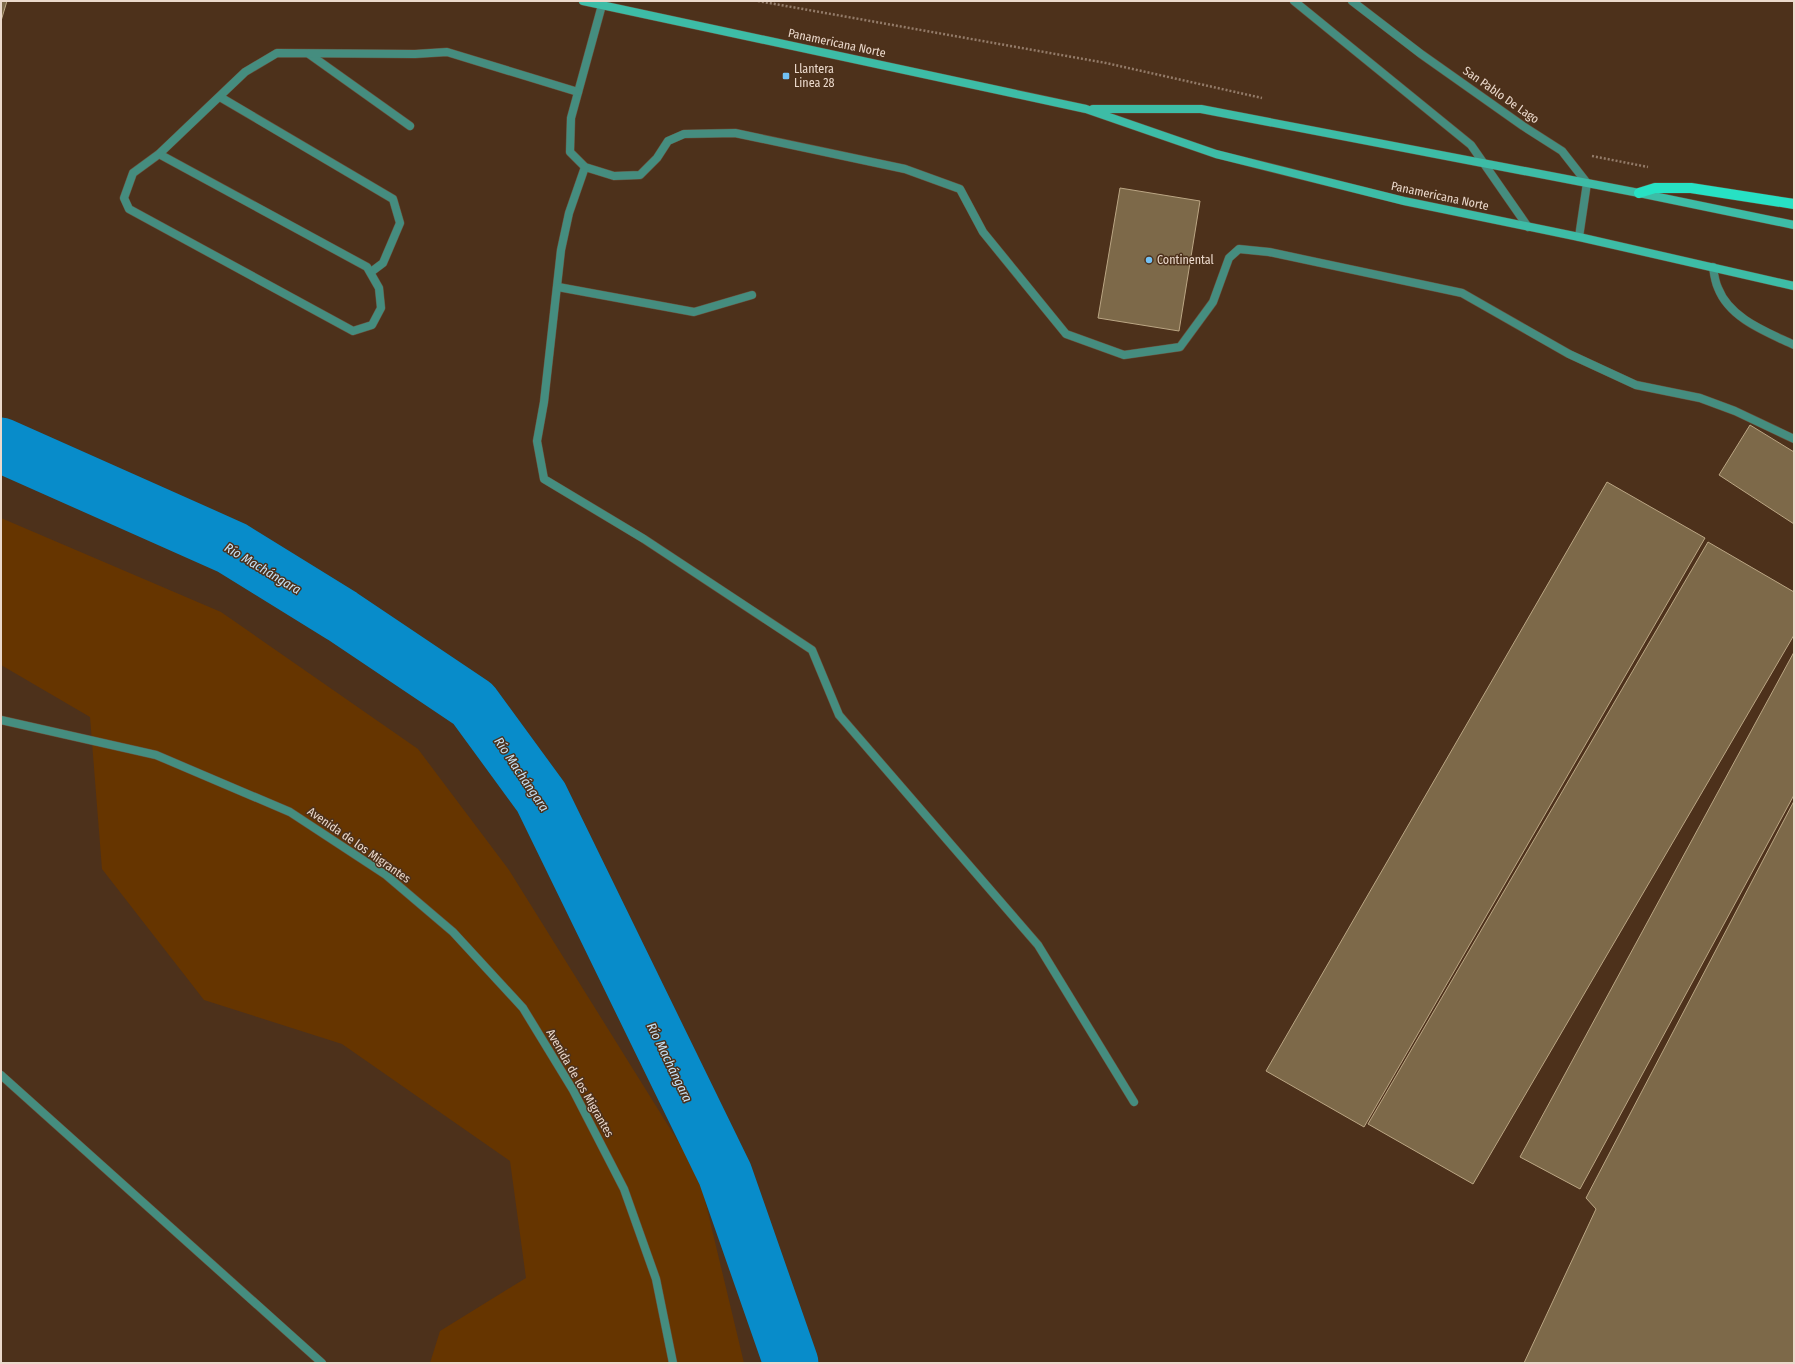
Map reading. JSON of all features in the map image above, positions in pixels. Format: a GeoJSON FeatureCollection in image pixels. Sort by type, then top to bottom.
{"type":"FeatureCollection","features":[{"type":"Feature","properties":{"kind":"main road","name":"Panamericana Norte"},"geometry":{"type":"LineString","coordinates":[[583,1],[1086,108],[1216,154],[1404,202],[1579,237],[1794,286]]}},
{"type":"Feature","properties":{"kind":"main road","name":"Panamericana Norte"},"geometry":{"type":"LineString","coordinates":[[1086,108],[1201,109],[1486,165],[1639,193],[1794,225]]}},
{"type":"Feature","properties":{"kind":"main road"},"geometry":{"type":"LineString","coordinates":[[1639,193],[1655,188],[1690,188],[1794,204]]}},
{"type":"Feature","properties":{"kind":"street"},"geometry":{"type":"LineString","coordinates":[[1294,1],[1471,145],[1528,227]]}},
{"type":"Feature","properties":{"kind":"street","name":"San Pablo De Lago"},"geometry":{"type":"LineString","coordinates":[[1352,1],[1427,58],[1523,126],[1562,151],[1587,183]]}},
{"type":"Feature","properties":{"kind":"street"},"geometry":{"type":"LineString","coordinates":[[602,4],[571,118],[570,152],[584,167],[614,176],[640,175],[657,158],[668,141],[684,134],[735,133],[905,169],[960,189],[983,232],[1066,334],[1124,355],[1180,347],[1213,302],[1229,258],[1239,249],[1269,252],[1462,293],[1569,354],[1636,385],[1700,398],[1735,411],[1794,439]]}},
{"type":"Feature","properties":{"kind":"street"},"geometry":{"type":"LineString","coordinates":[[159,154],[367,267],[371,272],[378,288],[381,308],[372,325],[353,331],[129,209],[124,198],[133,174],[159,154],[245,72],[278,53],[415,54],[447,52],[578,92]]}},
{"type":"Feature","properties":{"kind":"street"},"geometry":{"type":"LineString","coordinates":[[309,54],[410,126]]}},
{"type":"Feature","properties":{"kind":"street"},"geometry":{"type":"LineString","coordinates":[[220,96],[394,199],[400,223],[383,263],[371,272]]}},
{"type":"Feature","properties":{"kind":"street"},"geometry":{"type":"LineString","coordinates":[[584,167],[569,213],[562,250],[544,402],[537,441],[544,479],[644,539],[812,650],[839,715],[1038,945],[1134,1102]]}},
{"type":"Feature","properties":{"kind":"street"},"geometry":{"type":"LineString","coordinates":[[1579,237],[1587,183]]}},
{"type":"Feature","properties":{"kind":"street"},"geometry":{"type":"LineString","coordinates":[[1713,267],[1717,288],[1727,305],[1755,326],[1794,345]]}},
{"type":"Feature","properties":{"kind":"street"},"geometry":{"type":"LineString","coordinates":[[558,287],[694,312],[752,295]]}},
{"type":"Feature","properties":{"kind":"street","name":"Avenida de los Migrantes"},"geometry":{"type":"LineString","coordinates":[[1,720],[156,756],[290,812],[386,876],[454,932],[522,1008],[573,1090],[624,1189],[656,1279],[673,1363]]}},
{"type":"Feature","properties":{"kind":"street"},"geometry":{"type":"LineString","coordinates":[[1,1075],[322,1363]]}},
{"type":"Feature","properties":{"kind":"path"},"geometry":{"type":"LineString","coordinates":[[758,1],[1106,63],[1269,100]]}},
{"type":"Feature","properties":{"kind":"path"},"geometry":{"type":"LineString","coordinates":[[1562,151],[1655,168]]}},
{"type":"Feature","properties":{"kind":"shaded area"},"geometry":{"type":"Polygon","coordinates":[[[1,518],[221,612],[418,749],[509,870],[699,1175],[744,1363],[430,1363],[440,1331],[526,1278],[510,1161],[342,1044],[204,1000],[102,869],[90,717],[1,665],[1,518]]]}},
{"type":"Feature","properties":{"kind":"building"},"geometry":{"type":"Polygon","coordinates":[[[1,1],[7,1],[1,21],[1,1]]]}},
{"type":"Feature","properties":{"kind":"building","name":"Continental"},"geometry":{"type":"Polygon","coordinates":[[[1120,188],[1200,201],[1179,331],[1098,318],[1120,188]]]}},
{"type":"Feature","properties":{"kind":"building"},"geometry":{"type":"Polygon","coordinates":[[[1750,425],[1794,452],[1794,524],[1719,475],[1750,425]]]}},
{"type":"Feature","properties":{"kind":"building"},"geometry":{"type":"Polygon","coordinates":[[[1607,482],[1705,538],[1364,1127],[1266,1071],[1607,482]]]}},
{"type":"Feature","properties":{"kind":"building"},"geometry":{"type":"Polygon","coordinates":[[[1708,542],[1794,592],[1794,635],[1473,1184],[1368,1124],[1708,542]]]}},
{"type":"Feature","properties":{"kind":"building"},"geometry":{"type":"Polygon","coordinates":[[[1794,652],[1794,795],[1580,1189],[1520,1157],[1794,652]]]}},
{"type":"Feature","properties":{"kind":"building"},"geometry":{"type":"Polygon","coordinates":[[[1794,801],[1794,1363],[1524,1363],[1596,1209],[1586,1198],[1794,801]]]}},
{"type":"Feature","properties":{"kind":"waterway","name":"Río Machángara"},"geometry":{"type":"LineString","coordinates":[[1,445],[232,548],[342,616],[473,704],[541,797],[725,1174],[791,1363]]}},
{"type":"Feature","properties":{"kind":"place","name":"Llantera Linea 28"},"geometry":{"type":"Point","coordinates":[786,76]}},
{"type":"Feature","properties":{"kind":"place","name":"Continental"},"geometry":{"type":"Point","coordinates":[1149,260]}}]}
